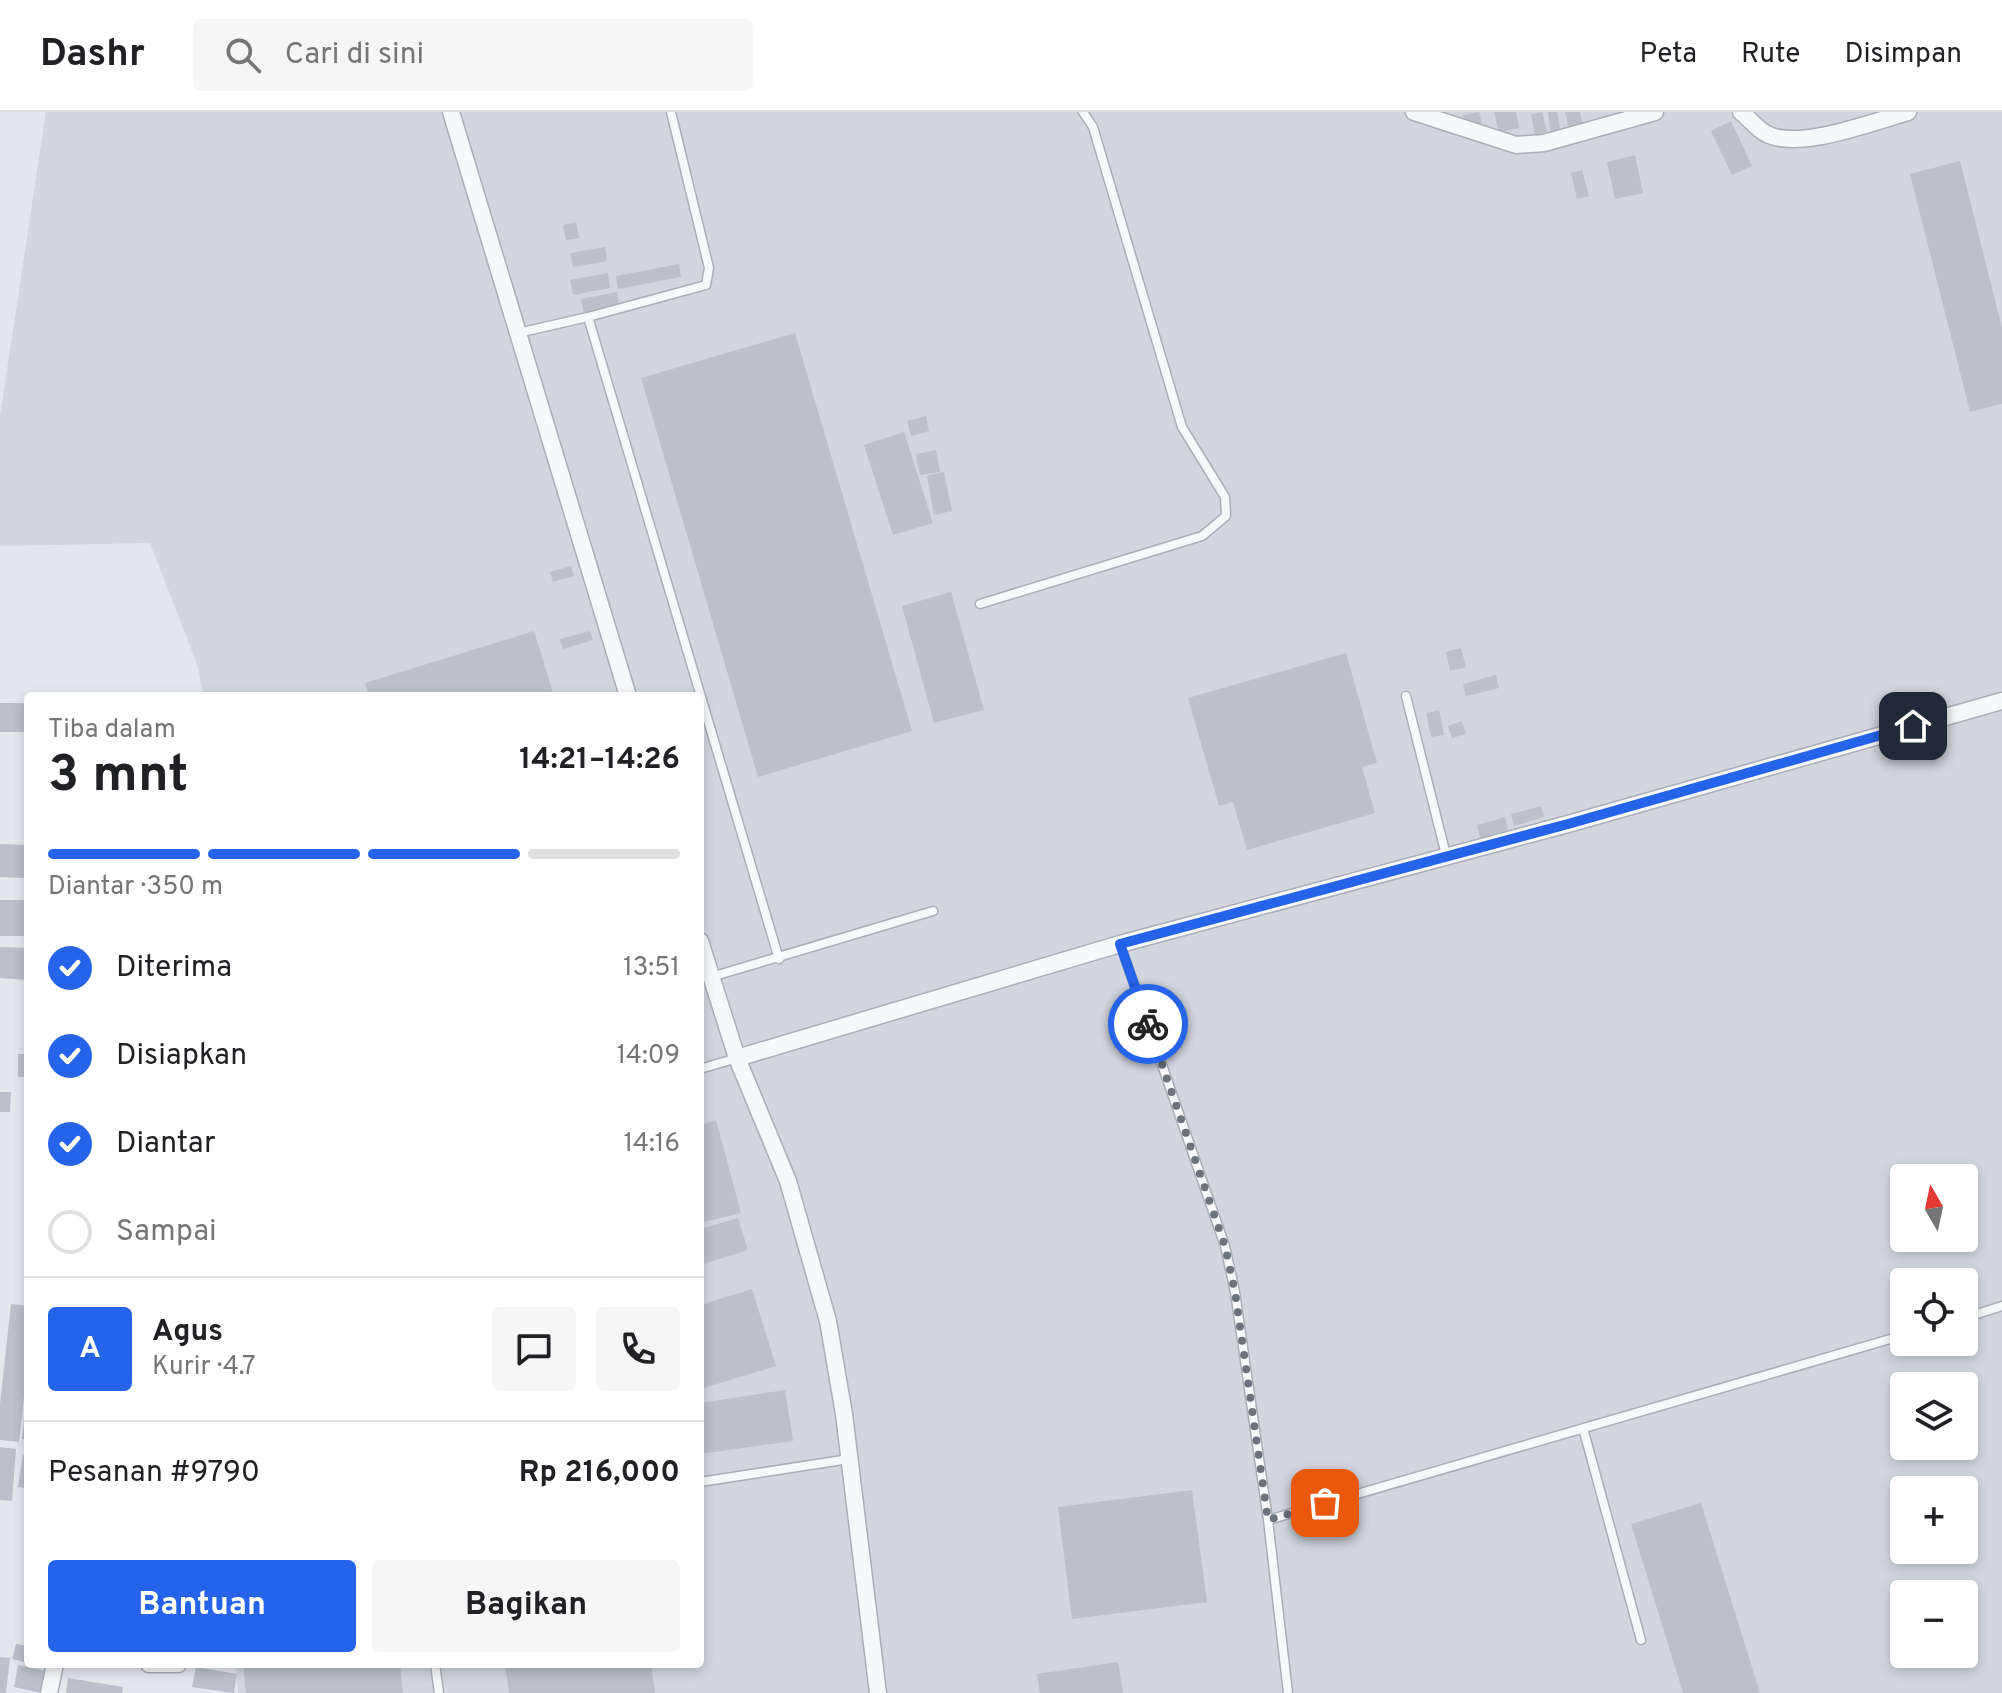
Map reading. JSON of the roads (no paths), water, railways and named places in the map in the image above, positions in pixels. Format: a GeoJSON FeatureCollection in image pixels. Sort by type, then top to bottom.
{"type":"FeatureCollection","features":[{"type":"Feature","properties":{"kind":"street"},"geometry":{"type":"LineString","coordinates":[[451,112],[627,692]]}},
{"type":"Feature","properties":{"kind":"street"},"geometry":{"type":"LineString","coordinates":[[1414,112],[1516,145],[1544,143],[1655,112]]}},
{"type":"Feature","properties":{"kind":"street"},"geometry":{"type":"LineString","coordinates":[[1741,112],[1764,133],[1803,138],[1908,112]]}},
{"type":"Feature","properties":{"kind":"street"},"geometry":{"type":"LineString","coordinates":[[737,1058],[1120,944],[2002,701]]}},
{"type":"Feature","properties":{"kind":"street"},"geometry":{"type":"LineString","coordinates":[[704,955],[737,1058],[788,1181],[828,1321],[849,1459],[878,1693]]}},
{"type":"Feature","properties":{"kind":"street"},"geometry":{"type":"LineString","coordinates":[[49,1693],[54,1668]]}},
{"type":"Feature","properties":{"kind":"lane"},"geometry":{"type":"LineString","coordinates":[[517,334],[706,285],[709,268],[671,112]]}},
{"type":"Feature","properties":{"kind":"lane"},"geometry":{"type":"LineString","coordinates":[[980,604],[1202,536],[1226,516],[1225,497],[1182,427],[1093,127],[1083,112]]}},
{"type":"Feature","properties":{"kind":"lane"},"geometry":{"type":"LineString","coordinates":[[588,317],[700,692]]}},
{"type":"Feature","properties":{"kind":"lane"},"geometry":{"type":"LineString","coordinates":[[1406,696],[1446,855]]}},
{"type":"Feature","properties":{"kind":"lane"},"geometry":{"type":"LineString","coordinates":[[704,707],[779,959]]}},
{"type":"Feature","properties":{"kind":"lane"},"geometry":{"type":"LineString","coordinates":[[710,977],[933,911]]}},
{"type":"Feature","properties":{"kind":"lane"},"geometry":{"type":"LineString","coordinates":[[1120,944],[1225,1246],[1235,1292],[1268,1520],[1288,1693]]}},
{"type":"Feature","properties":{"kind":"lane"},"geometry":{"type":"LineString","coordinates":[[704,1068],[737,1058]]}},
{"type":"Feature","properties":{"kind":"lane"},"geometry":{"type":"LineString","coordinates":[[1978,1314],[2002,1306]]}},
{"type":"Feature","properties":{"kind":"lane"},"geometry":{"type":"LineString","coordinates":[[1268,1520],[1890,1339]]}},
{"type":"Feature","properties":{"kind":"lane"},"geometry":{"type":"LineString","coordinates":[[1583,1428],[1641,1640]]}},
{"type":"Feature","properties":{"kind":"lane"},"geometry":{"type":"LineString","coordinates":[[704,1481],[849,1459]]}},
{"type":"Feature","properties":{"kind":"lane"},"geometry":{"type":"LineString","coordinates":[[436,1668],[439,1693]]}}]}
